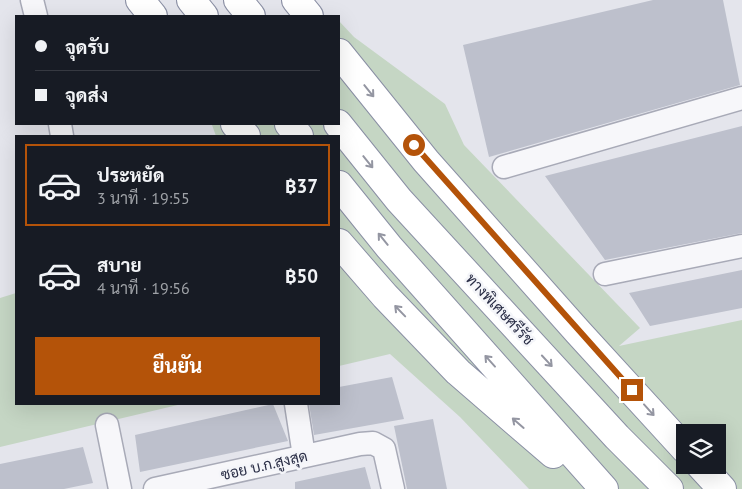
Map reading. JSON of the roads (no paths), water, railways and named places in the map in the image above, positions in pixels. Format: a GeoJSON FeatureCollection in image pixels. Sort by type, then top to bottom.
{"type":"FeatureCollection","features":[{"type":"Feature","properties":{"kind":"highway"},"geometry":{"type":"LineString","coordinates":[[140,0],[152,15]]}},
{"type":"Feature","properties":{"kind":"highway"},"geometry":{"type":"LineString","coordinates":[[191,0],[203,15]]}},
{"type":"Feature","properties":{"kind":"highway"},"geometry":{"type":"LineString","coordinates":[[238,0],[250,15]]}},
{"type":"Feature","properties":{"kind":"highway"},"geometry":{"type":"LineString","coordinates":[[296,0],[309,15]]}},
{"type":"Feature","properties":{"kind":"highway"},"geometry":{"type":"LineString","coordinates":[[340,54],[426,161],[676,439]]}},
{"type":"Feature","properties":{"kind":"highway"},"geometry":{"type":"LineString","coordinates":[[236,125],[245,135]]}},
{"type":"Feature","properties":{"kind":"highway"},"geometry":{"type":"LineString","coordinates":[[290,125],[299,135]]}},
{"type":"Feature","properties":{"kind":"highway","name":"ทางพิเศษศรีรัช"},"geometry":{"type":"LineString","coordinates":[[339,125],[399,200],[617,436],[669,489]]}},
{"type":"Feature","properties":{"kind":"highway"},"geometry":{"type":"LineString","coordinates":[[340,186],[390,247],[604,489]]}},
{"type":"Feature","properties":{"kind":"highway"},"geometry":{"type":"LineString","coordinates":[[340,244],[384,296],[458,372],[594,489]]}},
{"type":"Feature","properties":{"kind":"highway"},"geometry":{"type":"LineString","coordinates":[[708,474],[722,489]]}},
{"type":"Feature","properties":{"kind":"street"},"geometry":{"type":"LineString","coordinates":[[32,0],[36,15]]}},
{"type":"Feature","properties":{"kind":"street"},"geometry":{"type":"LineString","coordinates":[[504,167],[742,98]]}},
{"type":"Feature","properties":{"kind":"street"},"geometry":{"type":"LineString","coordinates":[[605,274],[742,246]]}},
{"type":"Feature","properties":{"kind":"street"},"geometry":{"type":"LineString","coordinates":[[296,405],[304,456]]}},
{"type":"Feature","properties":{"kind":"street"},"geometry":{"type":"LineString","coordinates":[[107,425],[120,489]]}},
{"type":"Feature","properties":{"kind":"street","name":"ซอย บ.ก.สูงสุด"},"geometry":{"type":"LineString","coordinates":[[155,489],[360,444],[373,443],[384,449],[393,489]]}}]}
